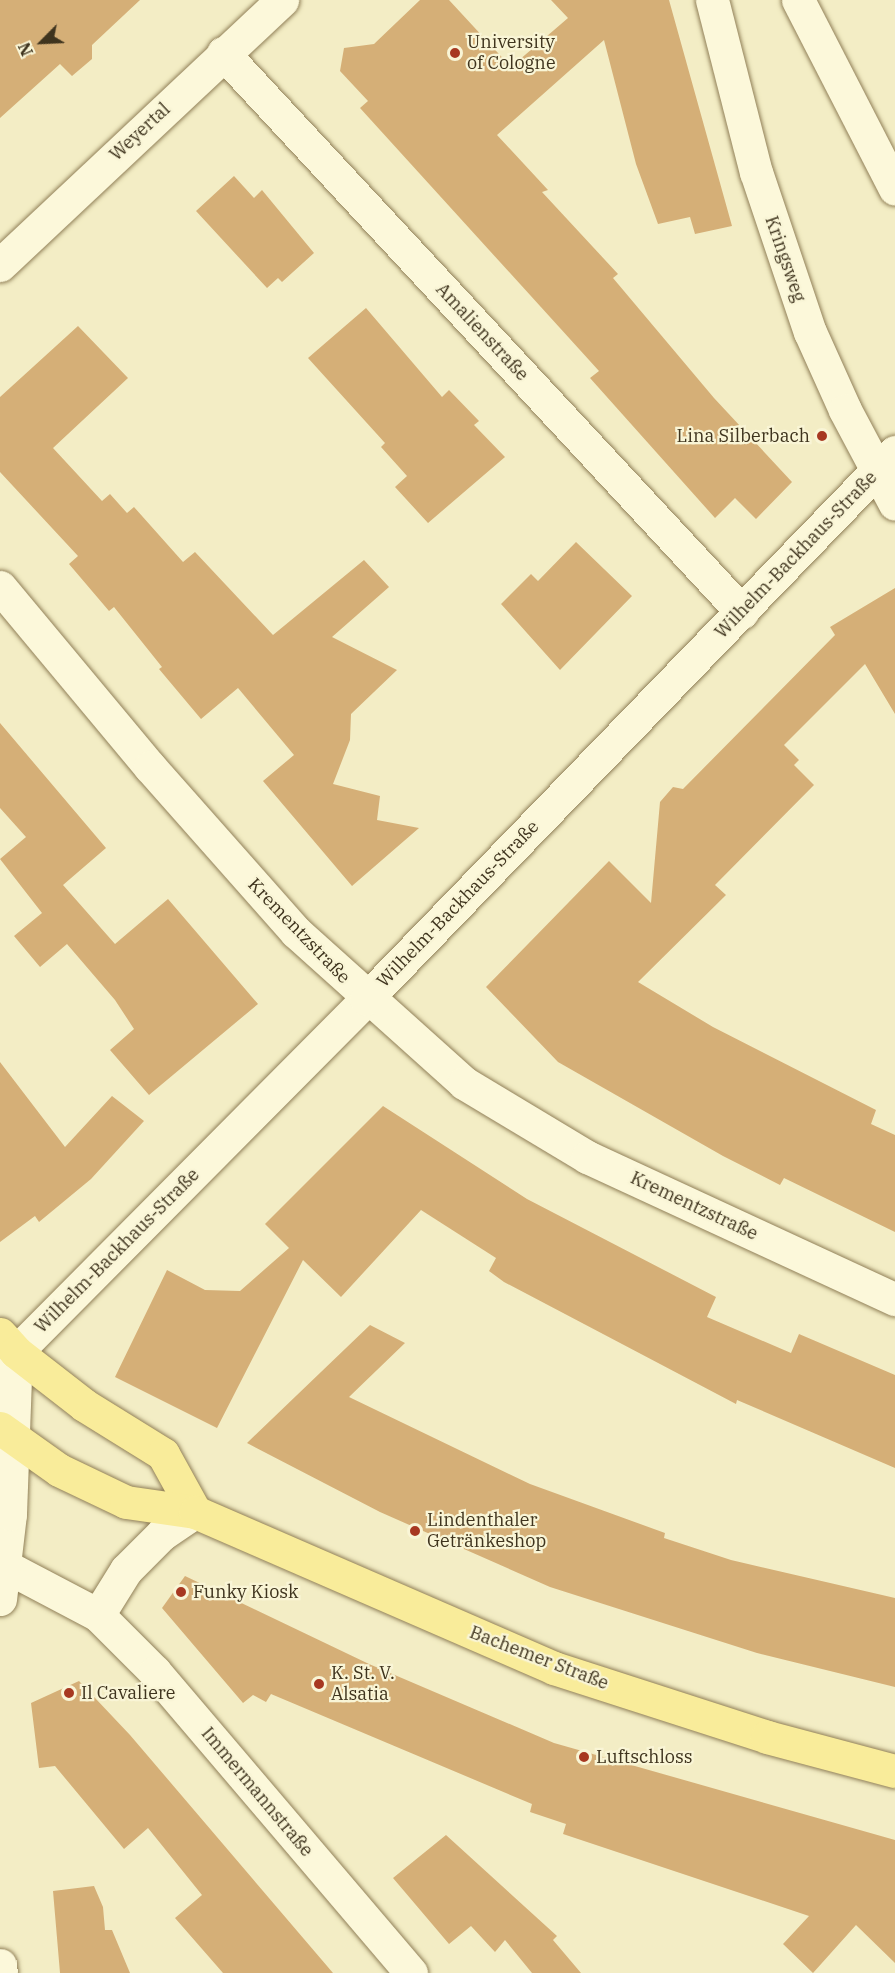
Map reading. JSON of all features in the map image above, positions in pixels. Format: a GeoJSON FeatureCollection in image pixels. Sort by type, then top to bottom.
{"type":"FeatureCollection","features":[{"type":"Feature","properties":{"kind":"main road"},"geometry":{"type":"LineString","coordinates":[[8,1343],[84,1405],[163,1454],[195,1512]]}},
{"type":"Feature","properties":{"kind":"main road","name":"Bachemer Straße"},"geometry":{"type":"LineString","coordinates":[[7,1434],[59,1470],[126,1502],[195,1512],[554,1668],[767,1737],[895,1771]]}},
{"type":"Feature","properties":{"kind":"street","name":"Weyertal"},"geometry":{"type":"LineString","coordinates":[[0,265],[282,0]]}},
{"type":"Feature","properties":{"kind":"street","name":"Kringsweg"},"geometry":{"type":"LineString","coordinates":[[712,0],[756,172],[810,332],[886,461],[895,504]]}},
{"type":"Feature","properties":{"kind":"street"},"geometry":{"type":"LineString","coordinates":[[798,0],[895,189]]}},
{"type":"Feature","properties":{"kind":"street","name":"Amalienstraße"},"geometry":{"type":"LineString","coordinates":[[223,53],[742,612]]}},
{"type":"Feature","properties":{"kind":"street","name":"Wilhelm-Backhaus-Straße"},"geometry":{"type":"LineString","coordinates":[[8,1343],[366,999],[886,461]]}},
{"type":"Feature","properties":{"kind":"street","name":"Krementzstraße"},"geometry":{"type":"LineString","coordinates":[[0,587],[150,767],[296,932],[366,999],[464,1083],[587,1157],[895,1299]]}},
{"type":"Feature","properties":{"kind":"street"},"geometry":{"type":"LineString","coordinates":[[0,1599],[5,1566],[8,1343]]}},
{"type":"Feature","properties":{"kind":"street"},"geometry":{"type":"LineString","coordinates":[[98,1616],[126,1570],[162,1534],[195,1512]]}},
{"type":"Feature","properties":{"kind":"street","name":"Immermannstraße"},"geometry":{"type":"LineString","coordinates":[[5,1566],[98,1616],[155,1672],[411,1973]]}},
{"type":"Feature","properties":{"kind":"street"},"geometry":{"type":"LineString","coordinates":[[0,1965],[1,1973]]}},
{"type":"Feature","properties":{"kind":"building"},"geometry":{"type":"Polygon","coordinates":[[[0,0],[140,0],[92,45],[92,59],[72,76],[60,64],[0,118],[0,0]]]}},
{"type":"Feature","properties":{"kind":"building"},"geometry":{"type":"Polygon","coordinates":[[[420,0],[449,0],[511,67],[568,18],[551,0],[669,0],[732,226],[695,234],[690,217],[658,224],[636,164],[604,40],[497,135],[548,190],[542,192],[618,274],[613,278],[714,398],[792,482],[756,519],[735,498],[715,518],[590,378],[599,371],[360,108],[368,101],[340,71],[344,48],[374,44],[420,0]]]}},
{"type":"Feature","properties":{"kind":"building"},"geometry":{"type":"Polygon","coordinates":[[[234,176],[254,198],[262,190],[314,253],[282,282],[278,278],[267,288],[196,211],[234,176]]]}},
{"type":"Feature","properties":{"kind":"building"},"geometry":{"type":"Polygon","coordinates":[[[366,308],[442,397],[449,390],[479,421],[474,425],[505,457],[428,523],[395,487],[407,476],[381,447],[385,443],[308,358],[366,308]]]}},
{"type":"Feature","properties":{"kind":"building"},"geometry":{"type":"Polygon","coordinates":[[[78,326],[128,378],[53,448],[102,501],[110,494],[127,513],[134,507],[183,562],[195,552],[273,635],[364,560],[389,587],[332,637],[397,670],[351,714],[350,740],[333,784],[380,796],[377,820],[419,828],[352,886],[263,781],[294,755],[238,688],[201,719],[159,669],[162,667],[114,607],[109,611],[69,564],[78,556],[0,472],[0,397],[78,326]]]}},
{"type":"Feature","properties":{"kind":"building"},"geometry":{"type":"Polygon","coordinates":[[[576,542],[632,596],[560,670],[501,604],[531,574],[538,581],[576,542]]]}},
{"type":"Feature","properties":{"kind":"building"},"geometry":{"type":"Polygon","coordinates":[[[895,588],[895,714],[865,664],[784,745],[799,760],[794,765],[814,785],[715,885],[726,895],[638,982],[713,1027],[876,1110],[871,1124],[895,1135],[895,1232],[784,1178],[780,1185],[723,1156],[558,1062],[486,987],[609,861],[651,903],[660,802],[673,787],[683,789],[835,635],[830,627],[895,588]]]}},
{"type":"Feature","properties":{"kind":"building"},"geometry":{"type":"Polygon","coordinates":[[[0,723],[106,848],[63,885],[115,944],[168,899],[258,1004],[149,1095],[110,1050],[134,1029],[115,1000],[67,944],[40,967],[14,936],[42,913],[0,859],[26,837],[0,808],[0,723]]]}},
{"type":"Feature","properties":{"kind":"building"},"geometry":{"type":"Polygon","coordinates":[[[0,1062],[65,1147],[112,1096],[144,1121],[91,1179],[39,1222],[35,1216],[0,1242],[0,1062]]]}},
{"type":"Feature","properties":{"kind":"building"},"geometry":{"type":"Polygon","coordinates":[[[383,1106],[527,1199],[716,1297],[707,1317],[791,1353],[799,1334],[895,1375],[895,1468],[737,1400],[736,1404],[504,1282],[489,1271],[496,1258],[421,1210],[341,1297],[303,1260],[217,1428],[115,1377],[167,1270],[205,1290],[240,1291],[289,1248],[265,1224],[383,1106]]]}},
{"type":"Feature","properties":{"kind":"building"},"geometry":{"type":"Polygon","coordinates":[[[370,1325],[405,1343],[349,1397],[530,1484],[665,1533],[664,1538],[731,1560],[895,1598],[895,1687],[757,1653],[550,1587],[380,1512],[247,1443],[370,1325]]]}},
{"type":"Feature","properties":{"kind":"building"},"geometry":{"type":"Polygon","coordinates":[[[185,1576],[369,1664],[554,1743],[895,1840],[895,1963],[856,1925],[813,1973],[783,1944],[809,1916],[563,1834],[566,1824],[530,1812],[532,1804],[271,1694],[266,1702],[253,1695],[243,1703],[162,1608],[185,1576]]]}},
{"type":"Feature","properties":{"kind":"building"},"geometry":{"type":"Polygon","coordinates":[[[79,1681],[130,1735],[333,1973],[223,1973],[175,1918],[202,1895],[148,1828],[124,1849],[55,1766],[39,1768],[31,1703],[79,1681]]]}},
{"type":"Feature","properties":{"kind":"building"},"geometry":{"type":"Polygon","coordinates":[[[446,1835],[557,1936],[553,1940],[581,1973],[532,1973],[505,1940],[495,1952],[471,1926],[449,1944],[393,1878],[446,1835]]]}},
{"type":"Feature","properties":{"kind":"building"},"geometry":{"type":"Polygon","coordinates":[[[94,1886],[103,1907],[105,1930],[112,1930],[130,1973],[60,1973],[53,1891],[94,1886]]]}},
{"type":"Feature","properties":{"kind":"place","name":"University of Cologne"},"geometry":{"type":"Point","coordinates":[455,53]}},
{"type":"Feature","properties":{"kind":"place","name":"Lina Silberbach"},"geometry":{"type":"Point","coordinates":[822,436]}},
{"type":"Feature","properties":{"kind":"place","name":"Lindenthaler Getränkeshop"},"geometry":{"type":"Point","coordinates":[415,1531]}},
{"type":"Feature","properties":{"kind":"place","name":"Funky Kiosk"},"geometry":{"type":"Point","coordinates":[181,1592]}},
{"type":"Feature","properties":{"kind":"place","name":"K. St. V. Alsatia"},"geometry":{"type":"Point","coordinates":[319,1684]}},
{"type":"Feature","properties":{"kind":"place","name":"Il Cavaliere"},"geometry":{"type":"Point","coordinates":[69,1693]}},
{"type":"Feature","properties":{"kind":"place","name":"Luftschloss"},"geometry":{"type":"Point","coordinates":[584,1757]}}]}
